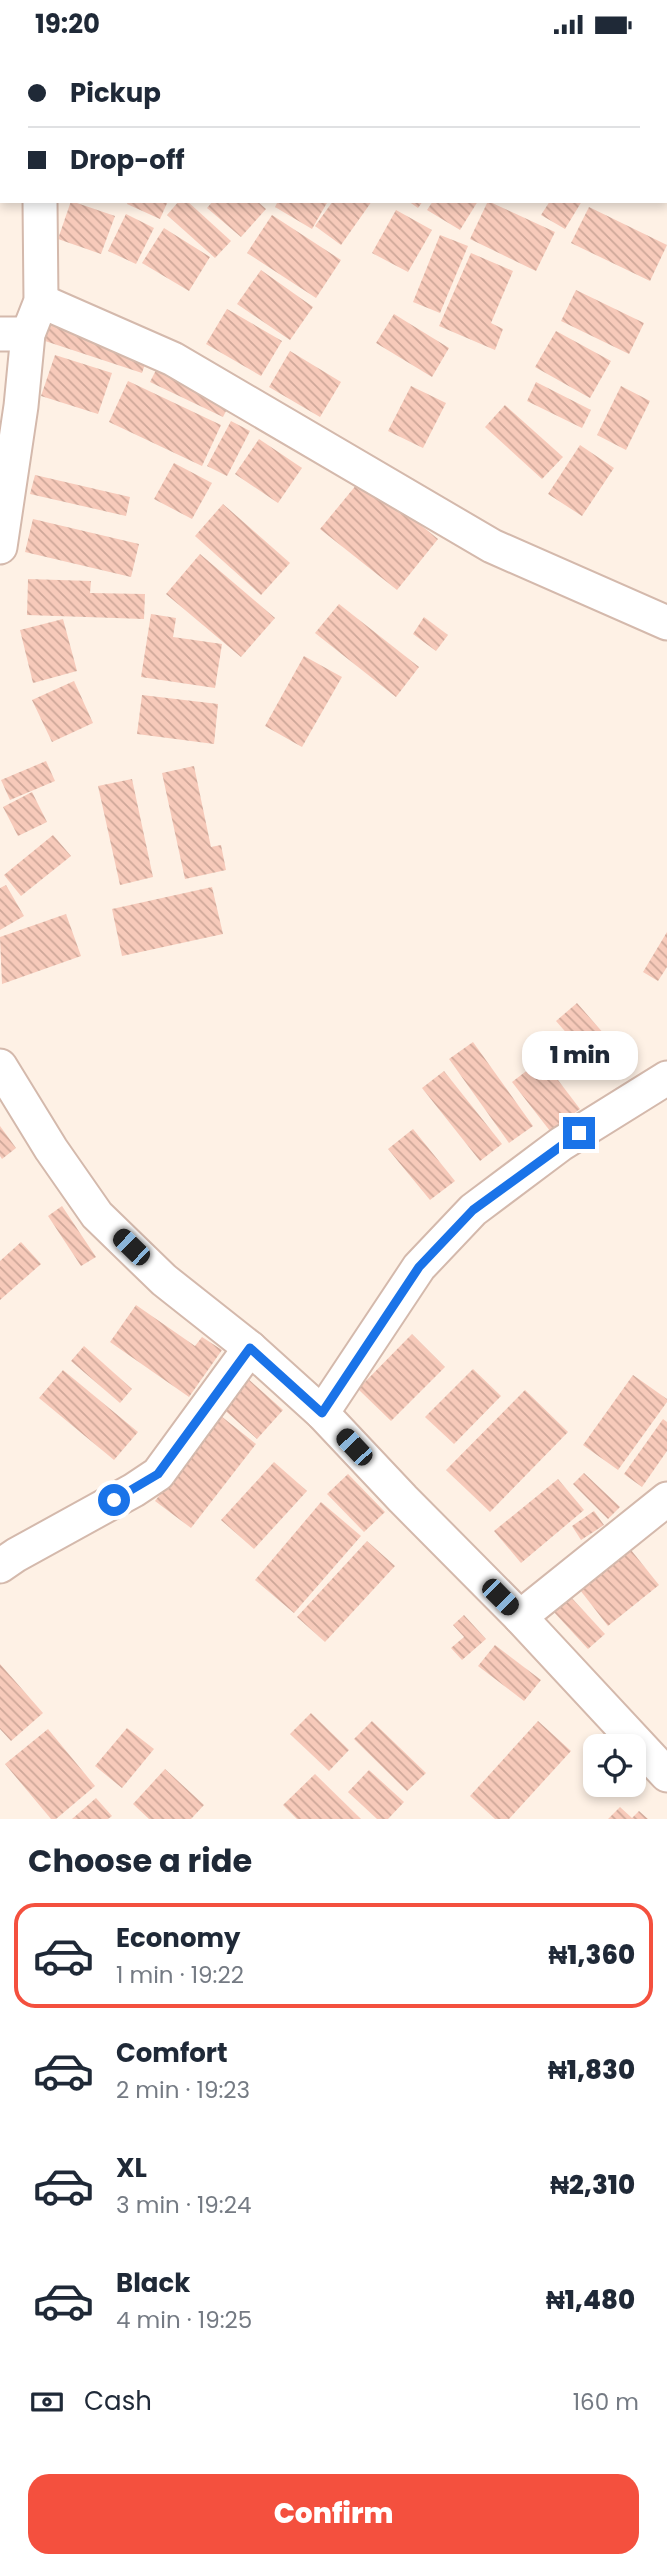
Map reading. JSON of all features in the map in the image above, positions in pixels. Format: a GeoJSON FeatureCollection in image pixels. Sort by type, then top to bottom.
{"type":"FeatureCollection","features":[{"type":"Feature","properties":{"kind":"street"},"geometry":{"type":"LineString","coordinates":[[0,547],[22,406],[14,334],[41,301],[40,203]]}},
{"type":"Feature","properties":{"kind":"street"},"geometry":{"type":"LineString","coordinates":[[41,301],[173,359],[492,546],[667,623]]}},
{"type":"Feature","properties":{"kind":"street"},"geometry":{"type":"LineString","coordinates":[[0,1066],[51,1149],[97,1215],[164,1280],[250,1348],[322,1413],[402,1499],[520,1617],[667,1776]]}},
{"type":"Feature","properties":{"kind":"street"},"geometry":{"type":"LineString","coordinates":[[322,1413],[419,1267],[473,1210],[561,1144],[667,1078]]}},
{"type":"Feature","properties":{"kind":"street"},"geometry":{"type":"LineString","coordinates":[[0,1566],[158,1474],[250,1348]]}},
{"type":"Feature","properties":{"kind":"street"},"geometry":{"type":"LineString","coordinates":[[520,1617],[667,1499]]}},
{"type":"Feature","properties":{"kind":"building"},"geometry":{"type":"Polygon","coordinates":[[[70,203],[115,216],[101,254],[58,239],[70,203]]]}},
{"type":"Feature","properties":{"kind":"building"},"geometry":{"type":"Polygon","coordinates":[[[127,203],[167,203],[160,219],[127,203]]]}},
{"type":"Feature","properties":{"kind":"building"},"geometry":{"type":"Polygon","coordinates":[[[177,203],[189,203],[231,241],[215,258],[167,215],[177,203]]]}},
{"type":"Feature","properties":{"kind":"building"},"geometry":{"type":"Polygon","coordinates":[[[211,203],[259,203],[266,209],[241,237],[207,208],[211,203]]]}},
{"type":"Feature","properties":{"kind":"building"},"geometry":{"type":"Polygon","coordinates":[[[277,203],[327,203],[312,229],[275,207],[277,203]]]}},
{"type":"Feature","properties":{"kind":"building"},"geometry":{"type":"Polygon","coordinates":[[[332,203],[371,203],[341,245],[315,226],[332,203]]]}},
{"type":"Feature","properties":{"kind":"building"},"geometry":{"type":"Polygon","coordinates":[[[432,203],[477,203],[460,230],[427,210],[432,203]]]}},
{"type":"Feature","properties":{"kind":"building"},"geometry":{"type":"Polygon","coordinates":[[[487,203],[555,232],[536,271],[470,239],[487,203]]]}},
{"type":"Feature","properties":{"kind":"building"},"geometry":{"type":"Polygon","coordinates":[[[549,203],[581,203],[565,229],[541,215],[549,203]]]}},
{"type":"Feature","properties":{"kind":"building"},"geometry":{"type":"Polygon","coordinates":[[[589,207],[667,245],[650,281],[571,243],[589,207]]]}},
{"type":"Feature","properties":{"kind":"building"},"geometry":{"type":"Polygon","coordinates":[[[396,210],[432,230],[408,272],[372,253],[396,210]]]}},
{"type":"Feature","properties":{"kind":"building"},"geometry":{"type":"Polygon","coordinates":[[[126,214],[154,228],[136,264],[108,251],[126,214]]]}},
{"type":"Feature","properties":{"kind":"building"},"geometry":{"type":"Polygon","coordinates":[[[272,215],[341,260],[316,298],[247,253],[272,215]]]}},
{"type":"Feature","properties":{"kind":"building"},"geometry":{"type":"Polygon","coordinates":[[[164,228],[210,257],[189,291],[142,263],[164,228]]]}},
{"type":"Feature","properties":{"kind":"building"},"geometry":{"type":"Polygon","coordinates":[[[440,235],[468,246],[440,313],[413,302],[440,235]]]}},
{"type":"Feature","properties":{"kind":"building"},"geometry":{"type":"Polygon","coordinates":[[[471,253],[513,271],[491,323],[503,329],[495,350],[439,326],[471,253]]]}},
{"type":"Feature","properties":{"kind":"building"},"geometry":{"type":"Polygon","coordinates":[[[261,270],[313,307],[290,340],[237,304],[261,270]]]}},
{"type":"Feature","properties":{"kind":"building"},"geometry":{"type":"Polygon","coordinates":[[[576,290],[644,323],[629,354],[561,321],[576,290]]]}},
{"type":"Feature","properties":{"kind":"building"},"geometry":{"type":"Polygon","coordinates":[[[227,309],[282,341],[261,376],[206,344],[227,309]]]}},
{"type":"Feature","properties":{"kind":"building"},"geometry":{"type":"Polygon","coordinates":[[[394,314],[449,348],[432,377],[376,343],[394,314]]]}},
{"type":"Feature","properties":{"kind":"building"},"geometry":{"type":"Polygon","coordinates":[[[49,319],[149,352],[142,373],[42,340],[49,319]]]}},
{"type":"Feature","properties":{"kind":"building"},"geometry":{"type":"Polygon","coordinates":[[[556,331],[611,361],[590,398],[535,367],[556,331]]]}},
{"type":"Feature","properties":{"kind":"building"},"geometry":{"type":"Polygon","coordinates":[[[290,351],[341,382],[320,417],[269,387],[290,351]]]}},
{"type":"Feature","properties":{"kind":"building"},"geometry":{"type":"Polygon","coordinates":[[[55,355],[112,373],[98,414],[41,396],[55,355]]]}},
{"type":"Feature","properties":{"kind":"building"},"geometry":{"type":"Polygon","coordinates":[[[157,368],[230,403],[223,417],[150,382],[157,368]]]}},
{"type":"Feature","properties":{"kind":"building"},"geometry":{"type":"Polygon","coordinates":[[[128,381],[221,425],[202,466],[109,422],[128,381]]]}},
{"type":"Feature","properties":{"kind":"building"},"geometry":{"type":"Polygon","coordinates":[[[536,382],[591,410],[582,428],[527,401],[536,382]]]}},
{"type":"Feature","properties":{"kind":"building"},"geometry":{"type":"Polygon","coordinates":[[[411,386],[446,403],[423,448],[388,431],[411,386]]]}},
{"type":"Feature","properties":{"kind":"building"},"geometry":{"type":"Polygon","coordinates":[[[621,386],[650,401],[626,450],[597,435],[621,386]]]}},
{"type":"Feature","properties":{"kind":"building"},"geometry":{"type":"Polygon","coordinates":[[[505,405],[563,457],[542,479],[485,427],[505,405]]]}},
{"type":"Feature","properties":{"kind":"building"},"geometry":{"type":"Polygon","coordinates":[[[231,421],[250,431],[227,476],[207,466],[231,421]]]}},
{"type":"Feature","properties":{"kind":"building"},"geometry":{"type":"Polygon","coordinates":[[[259,439],[302,468],[278,503],[235,474],[259,439]]]}},
{"type":"Feature","properties":{"kind":"building"},"geometry":{"type":"Polygon","coordinates":[[[580,445],[614,468],[582,516],[548,494],[580,445]]]}},
{"type":"Feature","properties":{"kind":"building"},"geometry":{"type":"Polygon","coordinates":[[[174,463],[212,483],[192,519],[154,499],[174,463]]]}},
{"type":"Feature","properties":{"kind":"building"},"geometry":{"type":"Polygon","coordinates":[[[35,475],[130,497],[126,516],[30,494],[35,475]]]}},
{"type":"Feature","properties":{"kind":"building"},"geometry":{"type":"Polygon","coordinates":[[[362,478],[438,539],[397,590],[320,529],[362,478]]]}},
{"type":"Feature","properties":{"kind":"building"},"geometry":{"type":"Polygon","coordinates":[[[223,504],[290,563],[261,595],[195,536],[223,504]]]}},
{"type":"Feature","properties":{"kind":"building"},"geometry":{"type":"Polygon","coordinates":[[[33,519],[139,544],[131,577],[25,552],[33,519]]]}},
{"type":"Feature","properties":{"kind":"building"},"geometry":{"type":"Polygon","coordinates":[[[200,554],[275,618],[241,657],[166,594],[200,554]]]}},
{"type":"Feature","properties":{"kind":"building"},"geometry":{"type":"Polygon","coordinates":[[[28,579],[91,581],[90,593],[145,594],[144,619],[27,615],[28,579]]]}},
{"type":"Feature","properties":{"kind":"building"},"geometry":{"type":"Polygon","coordinates":[[[339,604],[419,667],[396,697],[315,633],[339,604]]]}},
{"type":"Feature","properties":{"kind":"building"},"geometry":{"type":"Polygon","coordinates":[[[151,614],[176,618],[173,637],[222,644],[215,688],[141,677],[151,614]]]}},
{"type":"Feature","properties":{"kind":"building"},"geometry":{"type":"Polygon","coordinates":[[[424,617],[448,635],[436,651],[413,634],[424,617]]]}},
{"type":"Feature","properties":{"kind":"building"},"geometry":{"type":"Polygon","coordinates":[[[63,619],[77,671],[33,683],[20,630],[63,619]]]}},
{"type":"Feature","properties":{"kind":"building"},"geometry":{"type":"Polygon","coordinates":[[[304,656],[342,677],[302,747],[265,726],[304,656]]]}},
{"type":"Feature","properties":{"kind":"building"},"geometry":{"type":"Polygon","coordinates":[[[74,681],[93,723],[52,742],[32,700],[74,681]]]}},
{"type":"Feature","properties":{"kind":"building"},"geometry":{"type":"Polygon","coordinates":[[[142,695],[218,704],[214,744],[137,734],[142,695]]]}},
{"type":"Feature","properties":{"kind":"building"},"geometry":{"type":"Polygon","coordinates":[[[46,761],[55,781],[10,800],[1,780],[46,761]]]}},
{"type":"Feature","properties":{"kind":"building"},"geometry":{"type":"Polygon","coordinates":[[[194,766],[211,847],[221,845],[226,870],[185,879],[162,773],[194,766]]]}},
{"type":"Feature","properties":{"kind":"building"},"geometry":{"type":"Polygon","coordinates":[[[132,779],[153,877],[120,885],[98,786],[132,779]]]}},
{"type":"Feature","properties":{"kind":"building"},"geometry":{"type":"Polygon","coordinates":[[[32,792],[47,822],[18,836],[3,807],[32,792]]]}},
{"type":"Feature","properties":{"kind":"building"},"geometry":{"type":"Polygon","coordinates":[[[53,835],[71,856],[21,896],[4,875],[53,835]]]}},
{"type":"Feature","properties":{"kind":"building"},"geometry":{"type":"Polygon","coordinates":[[[6,885],[24,916],[0,930],[0,888],[6,885]]]}},
{"type":"Feature","properties":{"kind":"building"},"geometry":{"type":"Polygon","coordinates":[[[212,887],[223,934],[122,956],[112,909],[212,887]]]}},
{"type":"Feature","properties":{"kind":"building"},"geometry":{"type":"Polygon","coordinates":[[[66,914],[81,956],[2,984],[0,937],[66,914]]]}},
{"type":"Feature","properties":{"kind":"building"},"geometry":{"type":"Polygon","coordinates":[[[667,932],[667,967],[658,981],[643,972],[667,932]]]}},
{"type":"Feature","properties":{"kind":"building"},"geometry":{"type":"Polygon","coordinates":[[[577,1003],[625,1058],[604,1076],[556,1021],[577,1003]]]}},
{"type":"Feature","properties":{"kind":"building"},"geometry":{"type":"Polygon","coordinates":[[[473,1042],[533,1126],[509,1143],[449,1059],[473,1042]]]}},
{"type":"Feature","properties":{"kind":"building"},"geometry":{"type":"Polygon","coordinates":[[[542,1059],[580,1109],[550,1131],[512,1082],[542,1059]]]}},
{"type":"Feature","properties":{"kind":"building"},"geometry":{"type":"Polygon","coordinates":[[[444,1071],[502,1144],[480,1161],[422,1088],[444,1071]]]}},
{"type":"Feature","properties":{"kind":"building"},"geometry":{"type":"Polygon","coordinates":[[[0,1126],[16,1148],[2,1159],[0,1156],[0,1126]]]}},
{"type":"Feature","properties":{"kind":"building"},"geometry":{"type":"Polygon","coordinates":[[[413,1129],[455,1181],[430,1200],[388,1149],[413,1129]]]}},
{"type":"Feature","properties":{"kind":"building"},"geometry":{"type":"Polygon","coordinates":[[[62,1206],[96,1257],[81,1266],[48,1216],[62,1206]]]}},
{"type":"Feature","properties":{"kind":"building"},"geometry":{"type":"Polygon","coordinates":[[[21,1242],[41,1264],[0,1300],[0,1261],[21,1242]]]}},
{"type":"Feature","properties":{"kind":"building"},"geometry":{"type":"Polygon","coordinates":[[[136,1305],[195,1346],[202,1337],[222,1350],[189,1397],[110,1342],[136,1305]]]}},
{"type":"Feature","properties":{"kind":"building"},"geometry":{"type":"Polygon","coordinates":[[[412,1334],[445,1367],[391,1421],[358,1389],[412,1334]]]}},
{"type":"Feature","properties":{"kind":"building"},"geometry":{"type":"Polygon","coordinates":[[[84,1346],[132,1389],[120,1403],[71,1361],[84,1346]]]}},
{"type":"Feature","properties":{"kind":"building"},"geometry":{"type":"Polygon","coordinates":[[[473,1369],[501,1396],[454,1444],[425,1417],[473,1369]]]}},
{"type":"Feature","properties":{"kind":"building"},"geometry":{"type":"Polygon","coordinates":[[[63,1370],[138,1432],[114,1460],[39,1398],[63,1370]]]}},
{"type":"Feature","properties":{"kind":"building"},"geometry":{"type":"Polygon","coordinates":[[[633,1375],[667,1399],[667,1402],[618,1470],[583,1445],[633,1375]]]}},
{"type":"Feature","properties":{"kind":"building"},"geometry":{"type":"Polygon","coordinates":[[[246,1377],[283,1410],[257,1439],[220,1406],[246,1377]]]}},
{"type":"Feature","properties":{"kind":"building"},"geometry":{"type":"Polygon","coordinates":[[[525,1390],[568,1432],[490,1512],[446,1470],[525,1390]]]}},
{"type":"Feature","properties":{"kind":"building"},"geometry":{"type":"Polygon","coordinates":[[[221,1416],[256,1444],[191,1528],[155,1501],[221,1416]]]}},
{"type":"Feature","properties":{"kind":"building"},"geometry":{"type":"Polygon","coordinates":[[[663,1419],[667,1422],[667,1451],[642,1487],[624,1474],[663,1419]]]}},
{"type":"Feature","properties":{"kind":"building"},"geometry":{"type":"Polygon","coordinates":[[[274,1462],[307,1491],[254,1549],[221,1520],[274,1462]]]}},
{"type":"Feature","properties":{"kind":"building"},"geometry":{"type":"Polygon","coordinates":[[[584,1473],[620,1507],[608,1519],[573,1484],[584,1473]]]}},
{"type":"Feature","properties":{"kind":"building"},"geometry":{"type":"Polygon","coordinates":[[[348,1474],[385,1512],[364,1532],[327,1494],[348,1474]]]}},
{"type":"Feature","properties":{"kind":"building"},"geometry":{"type":"Polygon","coordinates":[[[558,1479],[584,1510],[521,1563],[494,1531],[558,1479]]]}},
{"type":"Feature","properties":{"kind":"building"},"geometry":{"type":"Polygon","coordinates":[[[321,1502],[361,1536],[294,1613],[255,1580],[321,1502]]]}},
{"type":"Feature","properties":{"kind":"building"},"geometry":{"type":"Polygon","coordinates":[[[594,1511],[604,1525],[581,1540],[572,1526],[594,1511]]]}},
{"type":"Feature","properties":{"kind":"building"},"geometry":{"type":"Polygon","coordinates":[[[367,1541],[395,1566],[325,1642],[297,1617],[367,1541]]]}},
{"type":"Feature","properties":{"kind":"building"},"geometry":{"type":"Polygon","coordinates":[[[631,1550],[659,1585],[608,1626],[580,1590],[631,1550]]]}},
{"type":"Feature","properties":{"kind":"building"},"geometry":{"type":"Polygon","coordinates":[[[569,1595],[605,1634],[588,1649],[552,1610],[569,1595]]]}},
{"type":"Feature","properties":{"kind":"building"},"geometry":{"type":"Polygon","coordinates":[[[464,1615],[486,1639],[462,1660],[451,1648],[464,1637],[453,1625],[464,1615]]]}},
{"type":"Feature","properties":{"kind":"building"},"geometry":{"type":"Polygon","coordinates":[[[495,1645],[541,1680],[524,1701],[478,1666],[495,1645]]]}},
{"type":"Feature","properties":{"kind":"building"},"geometry":{"type":"Polygon","coordinates":[[[0,1664],[43,1713],[11,1741],[0,1729],[0,1664]]]}},
{"type":"Feature","properties":{"kind":"building"},"geometry":{"type":"Polygon","coordinates":[[[311,1713],[349,1750],[329,1771],[290,1734],[311,1713]]]}},
{"type":"Feature","properties":{"kind":"building"},"geometry":{"type":"Polygon","coordinates":[[[372,1721],[426,1773],[407,1791],[354,1739],[372,1721]]]}},
{"type":"Feature","properties":{"kind":"building"},"geometry":{"type":"Polygon","coordinates":[[[538,1721],[571,1751],[509,1819],[495,1819],[470,1796],[538,1721]]]}},
{"type":"Feature","properties":{"kind":"building"},"geometry":{"type":"Polygon","coordinates":[[[127,1728],[154,1749],[122,1788],[95,1766],[127,1728]]]}},
{"type":"Feature","properties":{"kind":"building"},"geometry":{"type":"Polygon","coordinates":[[[48,1729],[95,1786],[56,1819],[51,1819],[5,1764],[48,1729]]]}},
{"type":"Feature","properties":{"kind":"building"},"geometry":{"type":"Polygon","coordinates":[[[165,1769],[204,1805],[191,1819],[149,1819],[133,1804],[165,1769]]]}},
{"type":"Feature","properties":{"kind":"building"},"geometry":{"type":"Polygon","coordinates":[[[369,1770],[404,1802],[388,1819],[377,1819],[348,1792],[369,1770]]]}},
{"type":"Feature","properties":{"kind":"building"},"geometry":{"type":"Polygon","coordinates":[[[315,1774],[361,1819],[297,1819],[283,1805],[315,1774]]]}},
{"type":"Feature","properties":{"kind":"building"},"geometry":{"type":"Polygon","coordinates":[[[96,1798],[112,1816],[108,1819],[72,1819],[96,1798]]]}},
{"type":"Feature","properties":{"kind":"building"},"geometry":{"type":"Polygon","coordinates":[[[620,1807],[632,1818],[639,1811],[648,1819],[608,1819],[620,1807]]]}},
{"type":"Feature","properties":{"kind":"route"},"geometry":{"type":"LineString","coordinates":[[114,1500],[158,1474],[250,1348],[322,1413],[419,1267],[473,1210],[579,1133]]}}]}
